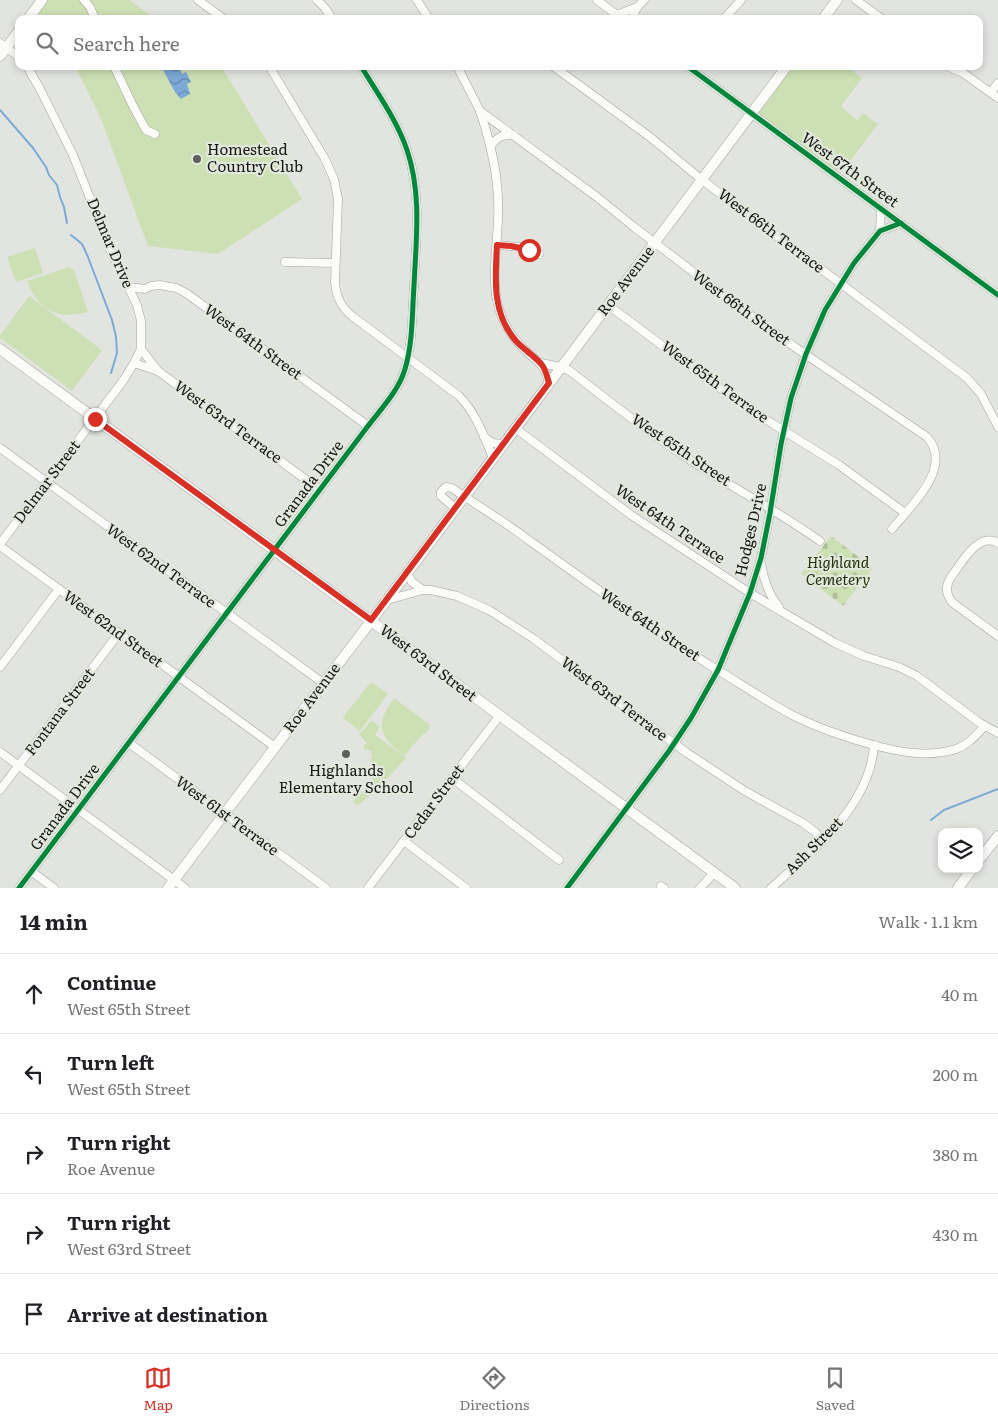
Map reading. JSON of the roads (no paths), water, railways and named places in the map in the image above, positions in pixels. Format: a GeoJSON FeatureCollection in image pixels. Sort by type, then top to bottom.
{"type":"FeatureCollection","features":[{"type":"Feature","properties":{"kind":"main road"},"geometry":{"type":"LineString","coordinates":[[31,15],[42,0]]}},
{"type":"Feature","properties":{"kind":"main road"},"geometry":{"type":"LineString","coordinates":[[826,15],[837,0]]}},
{"type":"Feature","properties":{"kind":"main road"},"geometry":{"type":"LineString","coordinates":[[2,49],[15,35]]}},
{"type":"Feature","properties":{"kind":"main road","name":"Roe Avenue"},"geometry":{"type":"LineString","coordinates":[[171,884],[388,600],[784,70]]}},
{"type":"Feature","properties":{"kind":"main road","name":"West 63rd Street"},"geometry":{"type":"LineString","coordinates":[[0,349],[735,888]]}},
{"type":"Feature","properties":{"kind":"main road"},"geometry":{"type":"LineString","coordinates":[[983,855],[998,836]]}},
{"type":"Feature","properties":{"kind":"main road"},"geometry":{"type":"LineString","coordinates":[[958,888],[969,873]]}},
{"type":"Feature","properties":{"kind":"street"},"geometry":{"type":"LineString","coordinates":[[84,0],[93,15]]}},
{"type":"Feature","properties":{"kind":"street"},"geometry":{"type":"LineString","coordinates":[[198,0],[219,15]]}},
{"type":"Feature","properties":{"kind":"street"},"geometry":{"type":"LineString","coordinates":[[317,0],[325,4]]}},
{"type":"Feature","properties":{"kind":"street"},"geometry":{"type":"LineString","coordinates":[[417,0],[426,15]]}},
{"type":"Feature","properties":{"kind":"street"},"geometry":{"type":"LineString","coordinates":[[597,0],[617,15]]}},
{"type":"Feature","properties":{"kind":"street"},"geometry":{"type":"LineString","coordinates":[[623,15],[637,7],[644,0]]}},
{"type":"Feature","properties":{"kind":"street"},"geometry":{"type":"LineString","coordinates":[[728,15],[741,0]]}},
{"type":"Feature","properties":{"kind":"street"},"geometry":{"type":"LineString","coordinates":[[856,0],[877,15]]}},
{"type":"Feature","properties":{"kind":"street"},"geometry":{"type":"LineString","coordinates":[[634,15],[637,7]]}},
{"type":"Feature","properties":{"kind":"street"},"geometry":{"type":"LineString","coordinates":[[2,49],[15,55]]}},
{"type":"Feature","properties":{"kind":"street","name":"Delmar Drive"},"geometry":{"type":"LineString","coordinates":[[29,70],[73,155],[103,234],[137,305],[141,321],[141,349],[134,363],[95,419]]}},
{"type":"Feature","properties":{"kind":"street"},"geometry":{"type":"LineString","coordinates":[[116,70],[146,130],[154,134]]}},
{"type":"Feature","properties":{"kind":"street"},"geometry":{"type":"LineString","coordinates":[[271,70],[325,159],[334,178],[338,199],[335,290],[339,301],[352,316],[452,390],[467,404],[474,415],[493,458]]}},
{"type":"Feature","properties":{"kind":"street","name":"Granada Drive"},"geometry":{"type":"LineString","coordinates":[[19,888],[394,392],[405,370],[410,345],[417,214],[416,185],[408,150],[399,130],[363,70]]}},
{"type":"Feature","properties":{"kind":"street","name":"West 66th Street"},"geometry":{"type":"LineString","coordinates":[[458,70],[480,111],[597,196],[654,243],[742,309],[927,437],[933,444],[937,458],[934,473],[918,498],[905,513]]}},
{"type":"Feature","properties":{"kind":"street","name":"West 66th Terrace"},"geometry":{"type":"LineString","coordinates":[[558,70],[967,378],[981,394],[998,427]]}},
{"type":"Feature","properties":{"kind":"street","name":"West 67th Street"},"geometry":{"type":"LineString","coordinates":[[694,70],[998,294]]}},
{"type":"Feature","properties":{"kind":"street"},"geometry":{"type":"LineString","coordinates":[[956,70],[998,98]]}},
{"type":"Feature","properties":{"kind":"street"},"geometry":{"type":"LineString","coordinates":[[991,92],[998,83]]}},
{"type":"Feature","properties":{"kind":"street","name":"West 65th Street"},"geometry":{"type":"LineString","coordinates":[[480,111],[491,146],[499,201],[495,286],[497,301],[502,318],[515,340],[541,363],[549,383]]}},
{"type":"Feature","properties":{"kind":"street"},"geometry":{"type":"LineString","coordinates":[[491,146],[499,136],[506,134],[514,135]]}},
{"type":"Feature","properties":{"kind":"street"},"geometry":{"type":"LineString","coordinates":[[881,209],[880,231],[901,223]]}},
{"type":"Feature","properties":{"kind":"street","name":"Hodges Drive"},"geometry":{"type":"LineString","coordinates":[[567,888],[674,744],[718,670],[750,593],[760,558],[771,508],[784,431],[806,354],[825,310],[854,264],[880,231]]}},
{"type":"Feature","properties":{"kind":"street"},"geometry":{"type":"LineString","coordinates":[[497,245],[521,247],[539,254]]}},
{"type":"Feature","properties":{"kind":"street"},"geometry":{"type":"LineString","coordinates":[[286,262],[335,263]]}},
{"type":"Feature","properties":{"kind":"street","name":"West 64th Street"},"geometry":{"type":"LineString","coordinates":[[128,287],[145,289],[160,285],[176,288],[186,293],[368,426]]}},
{"type":"Feature","properties":{"kind":"street"},"geometry":{"type":"LineString","coordinates":[[137,305],[145,289]]}},
{"type":"Feature","properties":{"kind":"street","name":"West 65th Terrace"},"geometry":{"type":"LineString","coordinates":[[608,304],[711,382],[784,431],[839,464],[905,513]]}},
{"type":"Feature","properties":{"kind":"street","name":"West 63rd Terrace"},"geometry":{"type":"LineString","coordinates":[[141,349],[158,371],[320,490]]}},
{"type":"Feature","properties":{"kind":"street"},"geometry":{"type":"LineString","coordinates":[[134,363],[158,371]]}},
{"type":"Feature","properties":{"kind":"street","name":"West 65th Street"},"geometry":{"type":"LineString","coordinates":[[541,363],[570,371],[686,457],[771,508],[820,541]]}},
{"type":"Feature","properties":{"kind":"street","name":"Delmar Street"},"geometry":{"type":"LineString","coordinates":[[0,545],[95,419]]}},
{"type":"Feature","properties":{"kind":"street","name":"West 64th Terrace"},"geometry":{"type":"LineString","coordinates":[[515,428],[631,515],[750,593],[835,643],[864,656],[899,667],[916,676],[985,726],[998,733]]}},
{"type":"Feature","properties":{"kind":"street"},"geometry":{"type":"LineString","coordinates":[[484,438],[493,443],[504,444]]}},
{"type":"Feature","properties":{"kind":"street","name":"West 62nd Terrace"},"geometry":{"type":"LineString","coordinates":[[0,448],[323,683]]}},
{"type":"Feature","properties":{"kind":"street"},"geometry":{"type":"LineString","coordinates":[[455,508],[442,498],[442,490],[448,486],[464,496]]}},
{"type":"Feature","properties":{"kind":"street","name":"West 64th Street"},"geometry":{"type":"LineString","coordinates":[[464,496],[525,537],[609,599],[771,703],[805,721],[874,745],[906,753],[926,754],[963,746],[985,726]]}},
{"type":"Feature","properties":{"kind":"street"},"geometry":{"type":"LineString","coordinates":[[892,529],[905,513]]}},
{"type":"Feature","properties":{"kind":"street"},"geometry":{"type":"LineString","coordinates":[[998,543],[989,540],[981,541],[974,546],[948,582],[947,592],[953,603],[998,636]]}},
{"type":"Feature","properties":{"kind":"street","name":"West 62nd Street"},"geometry":{"type":"LineString","coordinates":[[0,545],[275,747]]}},
{"type":"Feature","properties":{"kind":"street","name":"West 64th Terrace"},"geometry":{"type":"LineString","coordinates":[[760,558],[771,597],[783,612]]}},
{"type":"Feature","properties":{"kind":"street"},"geometry":{"type":"LineString","coordinates":[[407,573],[416,586],[423,590]]}},
{"type":"Feature","properties":{"kind":"street"},"geometry":{"type":"LineString","coordinates":[[0,667],[59,589]]}},
{"type":"Feature","properties":{"kind":"street","name":"West 63rd Terrace"},"geometry":{"type":"LineString","coordinates":[[388,600],[423,590],[438,591],[457,596],[489,610],[534,639],[674,744],[723,778],[803,823],[823,840]]}},
{"type":"Feature","properties":{"kind":"street","name":"Fontana Street"},"geometry":{"type":"LineString","coordinates":[[0,790],[119,633]]}},
{"type":"Feature","properties":{"kind":"street","name":"Cedar Street"},"geometry":{"type":"LineString","coordinates":[[368,888],[500,715]]}},
{"type":"Feature","properties":{"kind":"street","name":"West 61st Terrace"},"geometry":{"type":"LineString","coordinates":[[129,743],[326,888]]}},
{"type":"Feature","properties":{"kind":"street","name":"Ash Street"},"geometry":{"type":"LineString","coordinates":[[770,888],[823,840],[848,811],[859,792],[871,761],[874,745]]}},
{"type":"Feature","properties":{"kind":"street"},"geometry":{"type":"LineString","coordinates":[[0,752],[78,810],[171,884],[185,888]]}},
{"type":"Feature","properties":{"kind":"street"},"geometry":{"type":"LineString","coordinates":[[452,778],[559,860]]}},
{"type":"Feature","properties":{"kind":"street"},"geometry":{"type":"LineString","coordinates":[[404,841],[466,888]]}},
{"type":"Feature","properties":{"kind":"street"},"geometry":{"type":"LineString","coordinates":[[32,872],[54,888]]}},
{"type":"Feature","properties":{"kind":"street"},"geometry":{"type":"LineString","coordinates":[[700,888],[714,873]]}},
{"type":"Feature","properties":{"kind":"water"},"geometry":{"type":"Polygon","coordinates":[[[163,70],[180,70],[182,74],[186,72],[191,82],[187,84],[190,94],[181,99],[163,70]]]}},
{"type":"Feature","properties":{"kind":"waterway"},"geometry":{"type":"LineString","coordinates":[[0,110],[33,148],[57,185],[67,223]]}},
{"type":"Feature","properties":{"kind":"waterway"},"geometry":{"type":"LineString","coordinates":[[71,235],[82,244],[112,320],[117,353],[111,373]]}},
{"type":"Feature","properties":{"kind":"waterway"},"geometry":{"type":"LineString","coordinates":[[931,820],[944,810],[998,789]]}},
{"type":"Feature","properties":{"kind":"place","name":"Homestead Country Club"},"geometry":{"type":"Point","coordinates":[197,159]}},
{"type":"Feature","properties":{"kind":"place","name":"Highlands Elementary School"},"geometry":{"type":"Point","coordinates":[346,754]}},
{"type":"Feature","properties":{"kind":"park label","name":"Highland Cemetery"},"geometry":{"type":"Point","coordinates":[838,572]}}]}
